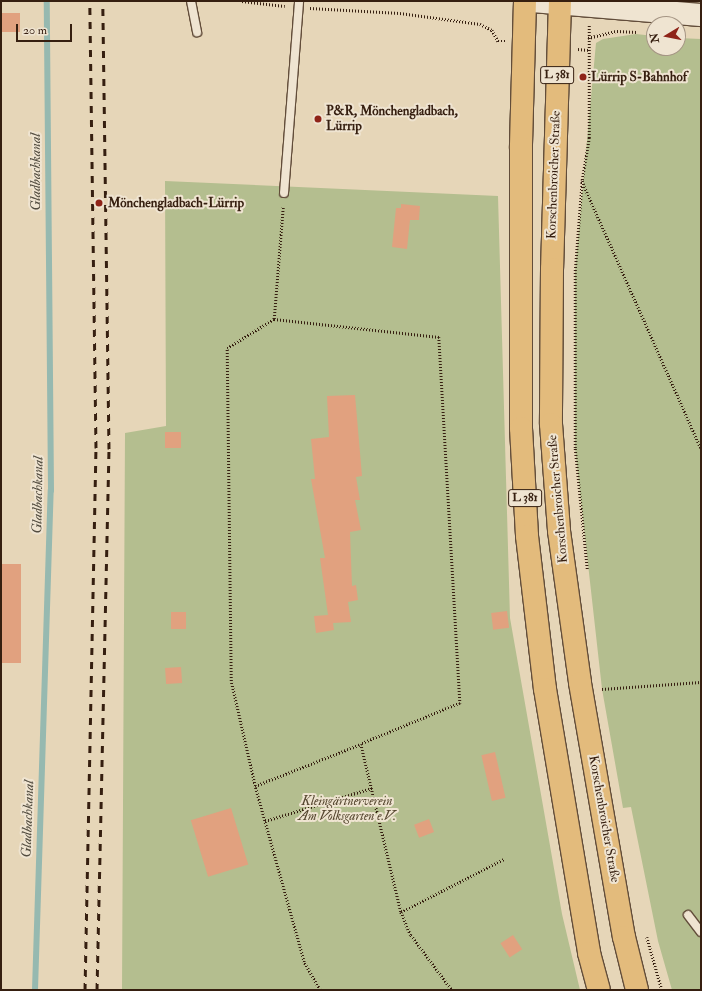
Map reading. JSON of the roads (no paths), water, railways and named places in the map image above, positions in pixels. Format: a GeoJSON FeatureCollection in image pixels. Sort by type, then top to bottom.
{"type":"FeatureCollection","features":[{"type":"Feature","properties":{"kind":"main road","name":"L 381"},"geometry":{"type":"LineString","coordinates":[[525,1],[522,42],[521,428],[527,536],[545,689],[589,953],[599,990]]}},
{"type":"Feature","properties":{"kind":"main road","name":"Korschenbroicher Straße"},"geometry":{"type":"LineString","coordinates":[[560,3],[551,424],[559,531],[580,683],[624,937],[637,990]]}},
{"type":"Feature","properties":{"kind":"street"},"geometry":{"type":"LineString","coordinates":[[531,1],[701,15]]}},
{"type":"Feature","properties":{"kind":"lane"},"geometry":{"type":"LineString","coordinates":[[192,1],[196,32]]}},
{"type":"Feature","properties":{"kind":"lane"},"geometry":{"type":"LineString","coordinates":[[284,193],[295,37],[299,4]]}},
{"type":"Feature","properties":{"kind":"lane"},"geometry":{"type":"LineString","coordinates":[[688,915],[701,932]]}},
{"type":"Feature","properties":{"kind":"waterway","name":"Gladbachkanal"},"geometry":{"type":"LineString","coordinates":[[35,990],[51,491],[47,1]]}},
{"type":"Feature","properties":{"kind":"railway"},"geometry":{"type":"LineString","coordinates":[[85,990],[96,448],[90,1]]}},
{"type":"Feature","properties":{"kind":"railway"},"geometry":{"type":"LineString","coordinates":[[97,990],[109,449],[103,1]]}},
{"type":"Feature","properties":{"kind":"place","name":"Lürrip S-Bahnhof"},"geometry":{"type":"Point","coordinates":[583,77]}},
{"type":"Feature","properties":{"kind":"place","name":"P&R, Mönchengladbach, Lürrip"},"geometry":{"type":"Point","coordinates":[318,119]}},
{"type":"Feature","properties":{"kind":"place","name":"Mönchengladbach-Lürrip"},"geometry":{"type":"Point","coordinates":[99,203]}},
{"type":"Feature","properties":{"kind":"park label","name":"Kleingärtnerverein Am Volksgarten e.V."},"geometry":{"type":"Point","coordinates":[347,810]}}]}
